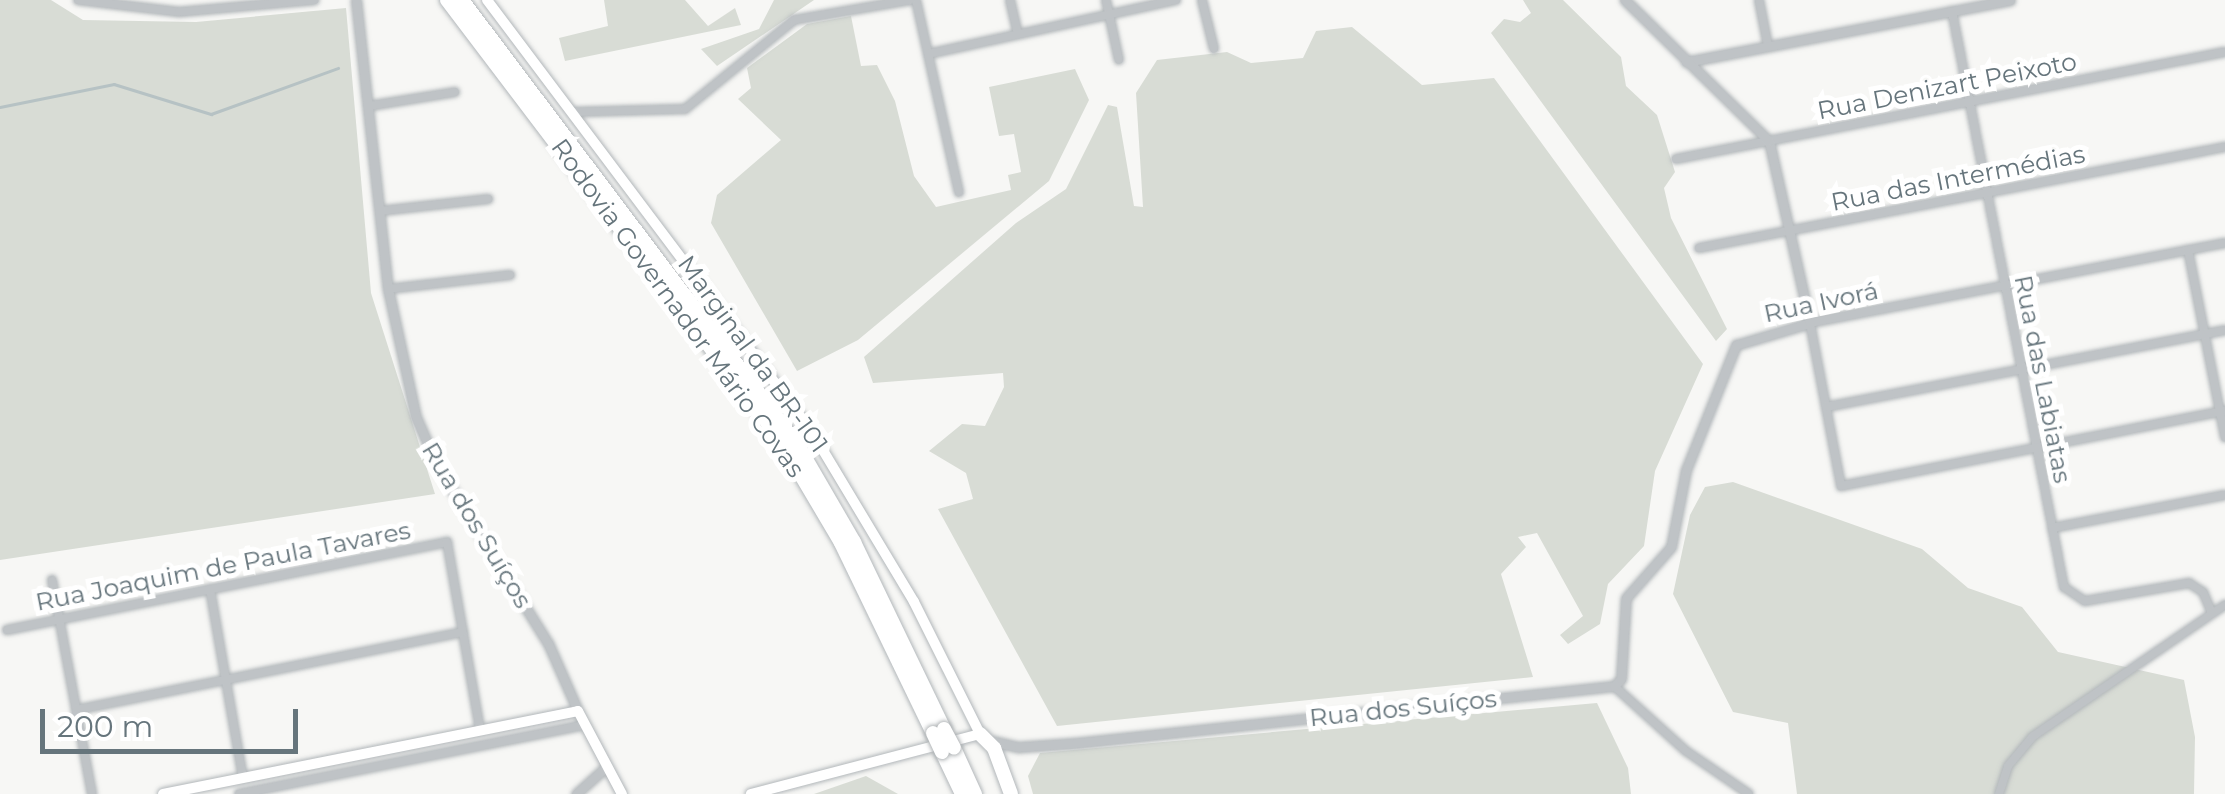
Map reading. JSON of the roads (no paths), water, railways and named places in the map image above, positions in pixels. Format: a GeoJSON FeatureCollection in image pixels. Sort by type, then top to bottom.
{"type":"FeatureCollection","features":[{"type":"Feature","properties":{"kind":"highway","name":"Rodovia Governador Mário Covas"},"geometry":{"type":"LineString","coordinates":[[446,0],[460,8],[799,447],[854,542],[948,750],[975,794]]}},
{"type":"Feature","properties":{"kind":"highway"},"geometry":{"type":"LineString","coordinates":[[980,734],[1001,765],[1012,794]]}},
{"type":"Feature","properties":{"kind":"highway","name":"Rodovia Governador Mário Covas"},"geometry":{"type":"LineString","coordinates":[[948,750],[962,794]]}},
{"type":"Feature","properties":{"kind":"main road","name":"Marginal da BR-101"},"geometry":{"type":"LineString","coordinates":[[487,0],[812,432],[900,577],[980,734]]}},
{"type":"Feature","properties":{"kind":"main road"},"geometry":{"type":"LineString","coordinates":[[163,794],[578,711]]}},
{"type":"Feature","properties":{"kind":"main road","name":"Rua dos Suíços"},"geometry":{"type":"LineString","coordinates":[[578,711],[622,794]]}},
{"type":"Feature","properties":{"kind":"main road"},"geometry":{"type":"LineString","coordinates":[[751,794],[980,734]]}},
{"type":"Feature","properties":{"kind":"street"},"geometry":{"type":"LineString","coordinates":[[78,0],[179,12],[314,0]]}},
{"type":"Feature","properties":{"kind":"street"},"geometry":{"type":"LineString","coordinates":[[171,0],[179,12]]}},
{"type":"Feature","properties":{"kind":"street","name":"Rua dos Suíços"},"geometry":{"type":"LineString","coordinates":[[356,0],[388,290],[429,452],[540,630],[578,711]]}},
{"type":"Feature","properties":{"kind":"street"},"geometry":{"type":"LineString","coordinates":[[574,112],[685,110],[794,20],[913,0],[958,192]]}},
{"type":"Feature","properties":{"kind":"street"},"geometry":{"type":"LineString","coordinates":[[1010,0],[1017,31]]}},
{"type":"Feature","properties":{"kind":"street"},"geometry":{"type":"LineString","coordinates":[[1106,0],[1120,60]]}},
{"type":"Feature","properties":{"kind":"street"},"geometry":{"type":"LineString","coordinates":[[928,54],[1017,31],[1176,0]]}},
{"type":"Feature","properties":{"kind":"street"},"geometry":{"type":"LineString","coordinates":[[1202,0],[1214,49]]}},
{"type":"Feature","properties":{"kind":"street"},"geometry":{"type":"LineString","coordinates":[[1625,0],[1769,140],[1792,230],[1841,486],[2223,412]]}},
{"type":"Feature","properties":{"kind":"street"},"geometry":{"type":"LineString","coordinates":[[1759,0],[1768,46]]}},
{"type":"Feature","properties":{"kind":"street"},"geometry":{"type":"LineString","coordinates":[[1686,62],[2010,0]]}},
{"type":"Feature","properties":{"kind":"street","name":"Rua das Labiatas"},"geometry":{"type":"LineString","coordinates":[[1952,11],[2064,587],[2076,600],[2189,583],[2211,611]]}},
{"type":"Feature","properties":{"kind":"street","name":"Rua Denizart Peixoto"},"geometry":{"type":"LineString","coordinates":[[1676,158],[2225,52]]}},
{"type":"Feature","properties":{"kind":"street"},"geometry":{"type":"LineString","coordinates":[[369,106],[454,92]]}},
{"type":"Feature","properties":{"kind":"street","name":"Rua das Intermédias"},"geometry":{"type":"LineString","coordinates":[[1699,248],[2225,147]]}},
{"type":"Feature","properties":{"kind":"street"},"geometry":{"type":"LineString","coordinates":[[380,211],[488,198]]}},
{"type":"Feature","properties":{"kind":"street","name":"Rua Ivorá"},"geometry":{"type":"LineString","coordinates":[[1614,686],[1624,670],[1626,598],[1671,547],[1686,470],[1736,345],[1810,324],[2225,242]]}},
{"type":"Feature","properties":{"kind":"street"},"geometry":{"type":"LineString","coordinates":[[2188,250],[2225,437]]}},
{"type":"Feature","properties":{"kind":"street"},"geometry":{"type":"LineString","coordinates":[[388,290],[510,276]]}},
{"type":"Feature","properties":{"kind":"street"},"geometry":{"type":"LineString","coordinates":[[1826,407],[2225,330]]}},
{"type":"Feature","properties":{"kind":"street"},"geometry":{"type":"LineString","coordinates":[[2052,528],[2225,495]]}},
{"type":"Feature","properties":{"kind":"street","name":"Rua Joaquim de Paula Tavares"},"geometry":{"type":"LineString","coordinates":[[7,630],[447,542],[463,632]]}},
{"type":"Feature","properties":{"kind":"street"},"geometry":{"type":"LineString","coordinates":[[52,580],[92,794]]}},
{"type":"Feature","properties":{"kind":"street"},"geometry":{"type":"LineString","coordinates":[[210,589],[243,778]]}},
{"type":"Feature","properties":{"kind":"street"},"geometry":{"type":"LineString","coordinates":[[1999,794],[2008,766],[2032,738],[2104,694],[2211,611],[2225,605]]}},
{"type":"Feature","properties":{"kind":"street"},"geometry":{"type":"LineString","coordinates":[[76,710],[463,632],[480,730]]}},
{"type":"Feature","properties":{"kind":"street"},"geometry":{"type":"LineString","coordinates":[[1614,686],[1686,751],[1749,794]]}},
{"type":"Feature","properties":{"kind":"street","name":"Rua dos Suíços"},"geometry":{"type":"LineString","coordinates":[[980,734],[1019,748],[1614,686]]}},
{"type":"Feature","properties":{"kind":"street"},"geometry":{"type":"LineString","coordinates":[[239,794],[281,790],[584,725]]}},
{"type":"Feature","properties":{"kind":"street"},"geometry":{"type":"LineString","coordinates":[[1001,765],[1019,748]]}},
{"type":"Feature","properties":{"kind":"street"},"geometry":{"type":"LineString","coordinates":[[576,794],[605,768]]}},
{"type":"Feature","properties":{"kind":"street"},"geometry":{"type":"LineString","coordinates":[[278,771],[281,790]]}},
{"type":"Feature","properties":{"kind":"waterway"},"geometry":{"type":"LineString","coordinates":[[0,107],[114,84],[211,114],[338,68]]}}]}
